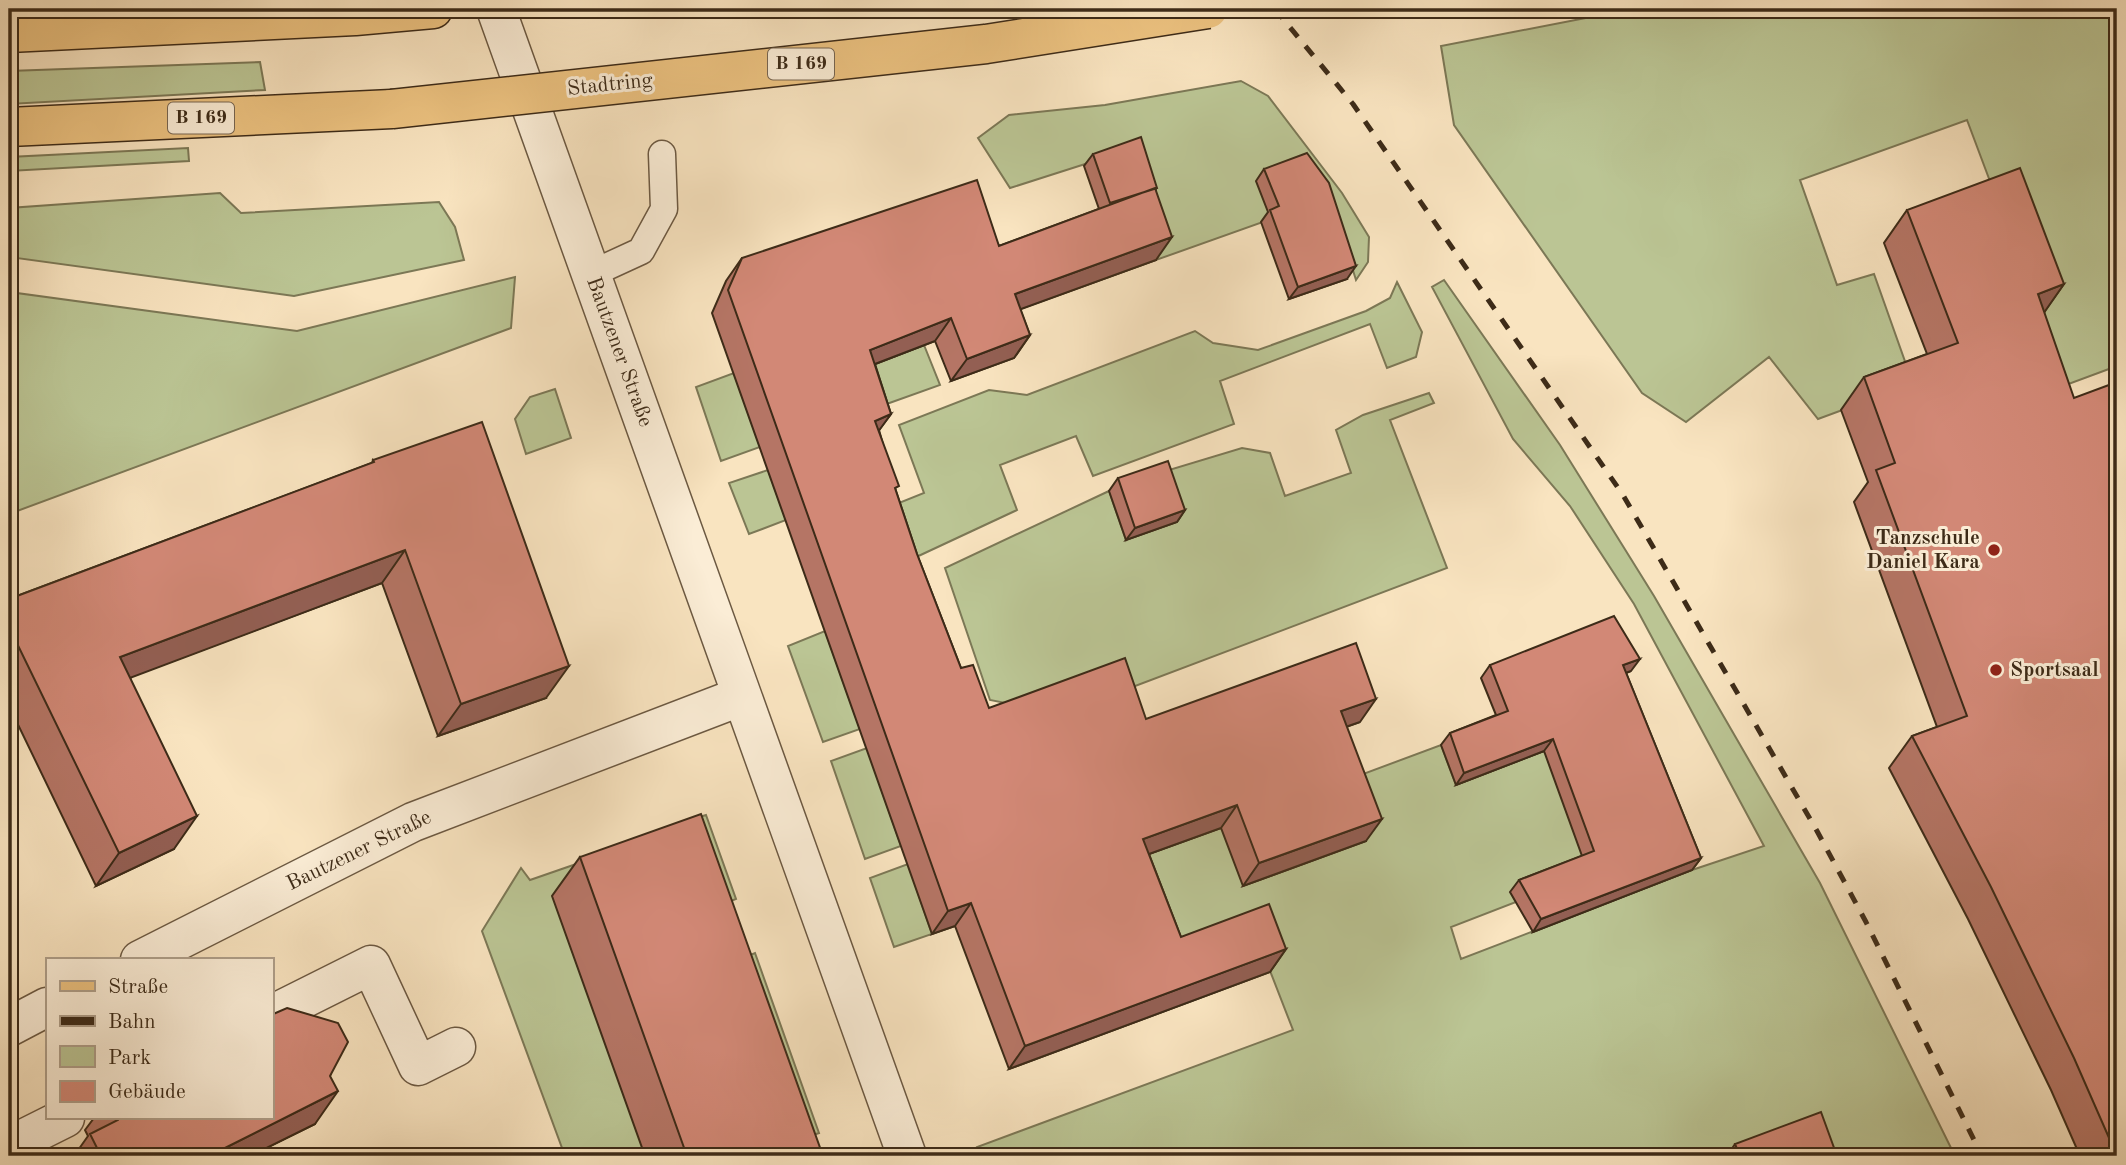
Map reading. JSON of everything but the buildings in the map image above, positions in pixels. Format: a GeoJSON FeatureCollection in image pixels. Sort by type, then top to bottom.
{"type":"FeatureCollection","features":[{"type":"Feature","properties":{"kind":"main road"},"geometry":{"type":"LineString","coordinates":[[9,33],[355,16],[433,9]]}},
{"type":"Feature","properties":{"kind":"main road","name":"Stadtring"},"geometry":{"type":"LineString","coordinates":[[9,127],[392,109],[986,44],[1208,9]]}},
{"type":"Feature","properties":{"kind":"street","name":"Bautzener Straße"},"geometry":{"type":"LineString","coordinates":[[496,9],[907,1156]]}},
{"type":"Feature","properties":{"kind":"street","name":"Bautzener Straße"},"geometry":{"type":"LineString","coordinates":[[144,958],[413,822],[742,696]]}},
{"type":"Feature","properties":{"kind":"street"},"geometry":{"type":"LineString","coordinates":[[273,1014],[371,965],[418,1066],[456,1047]]}},
{"type":"Feature","properties":{"kind":"street"},"geometry":{"type":"LineString","coordinates":[[9,1027],[46,1008]]}},
{"type":"Feature","properties":{"kind":"street"},"geometry":{"type":"LineString","coordinates":[[24,1156],[17,1142],[61,1120]]}},
{"type":"Feature","properties":{"kind":"lane"},"geometry":{"type":"LineString","coordinates":[[591,274],[641,251],[664,209],[662,154]]}},
{"type":"Feature","properties":{"kind":"green space"},"geometry":{"type":"Polygon","coordinates":[[[1632,9],[2117,9],[2117,366],[2039,395],[1997,200],[1967,120],[1800,180],[1837,285],[1874,274],[1913,384],[1818,419],[1769,357],[1686,422],[1642,393],[1454,125],[1441,46],[1632,9]]]}},
{"type":"Feature","properties":{"kind":"green space"},"geometry":{"type":"Polygon","coordinates":[[[260,62],[265,90],[9,104],[9,71],[260,62]]]}},
{"type":"Feature","properties":{"kind":"green space"},"geometry":{"type":"Polygon","coordinates":[[[1241,81],[1268,96],[1342,193],[1369,237],[1368,262],[1356,280],[1346,248],[1271,219],[1156,260],[1132,149],[1010,188],[978,138],[1009,115],[1105,105],[1241,81]]]}},
{"type":"Feature","properties":{"kind":"green space"},"geometry":{"type":"Polygon","coordinates":[[[188,148],[189,161],[9,171],[9,157],[188,148]]]}},
{"type":"Feature","properties":{"kind":"green space"},"geometry":{"type":"Polygon","coordinates":[[[220,193],[241,213],[439,202],[455,227],[464,260],[294,296],[9,257],[9,208],[220,193]]]}},
{"type":"Feature","properties":{"kind":"green space"},"geometry":{"type":"Polygon","coordinates":[[[515,277],[511,328],[9,514],[9,292],[297,331],[515,277]]]}},
{"type":"Feature","properties":{"kind":"green space"},"geometry":{"type":"Polygon","coordinates":[[[1444,280],[1560,445],[1654,596],[1820,883],[1955,1156],[980,1156],[977,1147],[1293,1030],[1253,927],[1165,959],[1146,855],[1441,745],[1456,785],[1544,751],[1626,848],[1511,892],[1516,902],[1451,927],[1461,959],[1692,870],[1764,846],[1634,604],[1570,506],[1513,439],[1432,287],[1444,280]]]}},
{"type":"Feature","properties":{"kind":"green space"},"geometry":{"type":"Polygon","coordinates":[[[1397,282],[1422,332],[1416,357],[1387,368],[1370,324],[1220,381],[1234,424],[1093,476],[1076,436],[1000,465],[1017,510],[897,566],[879,511],[924,493],[899,425],[989,390],[1027,395],[1195,331],[1213,343],[1258,350],[1366,311],[1390,298],[1397,282]]]}},
{"type":"Feature","properties":{"kind":"green space"},"geometry":{"type":"Polygon","coordinates":[[[924,345],[940,385],[867,411],[837,379],[924,345]]]}},
{"type":"Feature","properties":{"kind":"green space"},"geometry":{"type":"Polygon","coordinates":[[[734,373],[760,447],[721,461],[696,387],[734,373]]]}},
{"type":"Feature","properties":{"kind":"green space"},"geometry":{"type":"Polygon","coordinates":[[[555,389],[571,438],[526,454],[515,419],[530,397],[555,389]]]}},
{"type":"Feature","properties":{"kind":"green space"},"geometry":{"type":"Polygon","coordinates":[[[1429,393],[1434,403],[1390,420],[1447,568],[1114,694],[1035,709],[990,700],[945,568],[1109,491],[1126,540],[1159,473],[1242,448],[1270,453],[1285,496],[1351,473],[1336,430],[1363,415],[1429,393]]]}},
{"type":"Feature","properties":{"kind":"green space"},"geometry":{"type":"Polygon","coordinates":[[[768,470],[786,520],[749,534],[729,483],[768,470]]]}},
{"type":"Feature","properties":{"kind":"green space"},"geometry":{"type":"Polygon","coordinates":[[[825,631],[860,729],[823,742],[788,646],[825,631]]]}},
{"type":"Feature","properties":{"kind":"green space"},"geometry":{"type":"Polygon","coordinates":[[[867,748],[901,846],[865,859],[831,761],[867,748]]]}},
{"type":"Feature","properties":{"kind":"green space"},"geometry":{"type":"Polygon","coordinates":[[[706,815],[736,899],[724,904],[693,819],[706,815]]]}},
{"type":"Feature","properties":{"kind":"green space"},"geometry":{"type":"Polygon","coordinates":[[[683,827],[646,1156],[565,1156],[482,931],[521,868],[530,880],[683,827]]]}},
{"type":"Feature","properties":{"kind":"green space"},"geometry":{"type":"Polygon","coordinates":[[[908,864],[932,934],[894,947],[870,878],[908,864]]]}},
{"type":"Feature","properties":{"kind":"green space"},"geometry":{"type":"Polygon","coordinates":[[[755,953],[819,1133],[807,1137],[745,957],[755,953]]]}},
{"type":"Feature","properties":{"kind":"railway"},"geometry":{"type":"LineString","coordinates":[[1275,9],[1353,104],[1623,495],[1817,831],[1866,922],[1982,1156]]}},
{"type":"Feature","properties":{"kind":"place","name":"Tanzschule Daniel Kara"},"geometry":{"type":"Point","coordinates":[1994,550]}},
{"type":"Feature","properties":{"kind":"place","name":"Sportsaal"},"geometry":{"type":"Point","coordinates":[1996,670]}}]}
